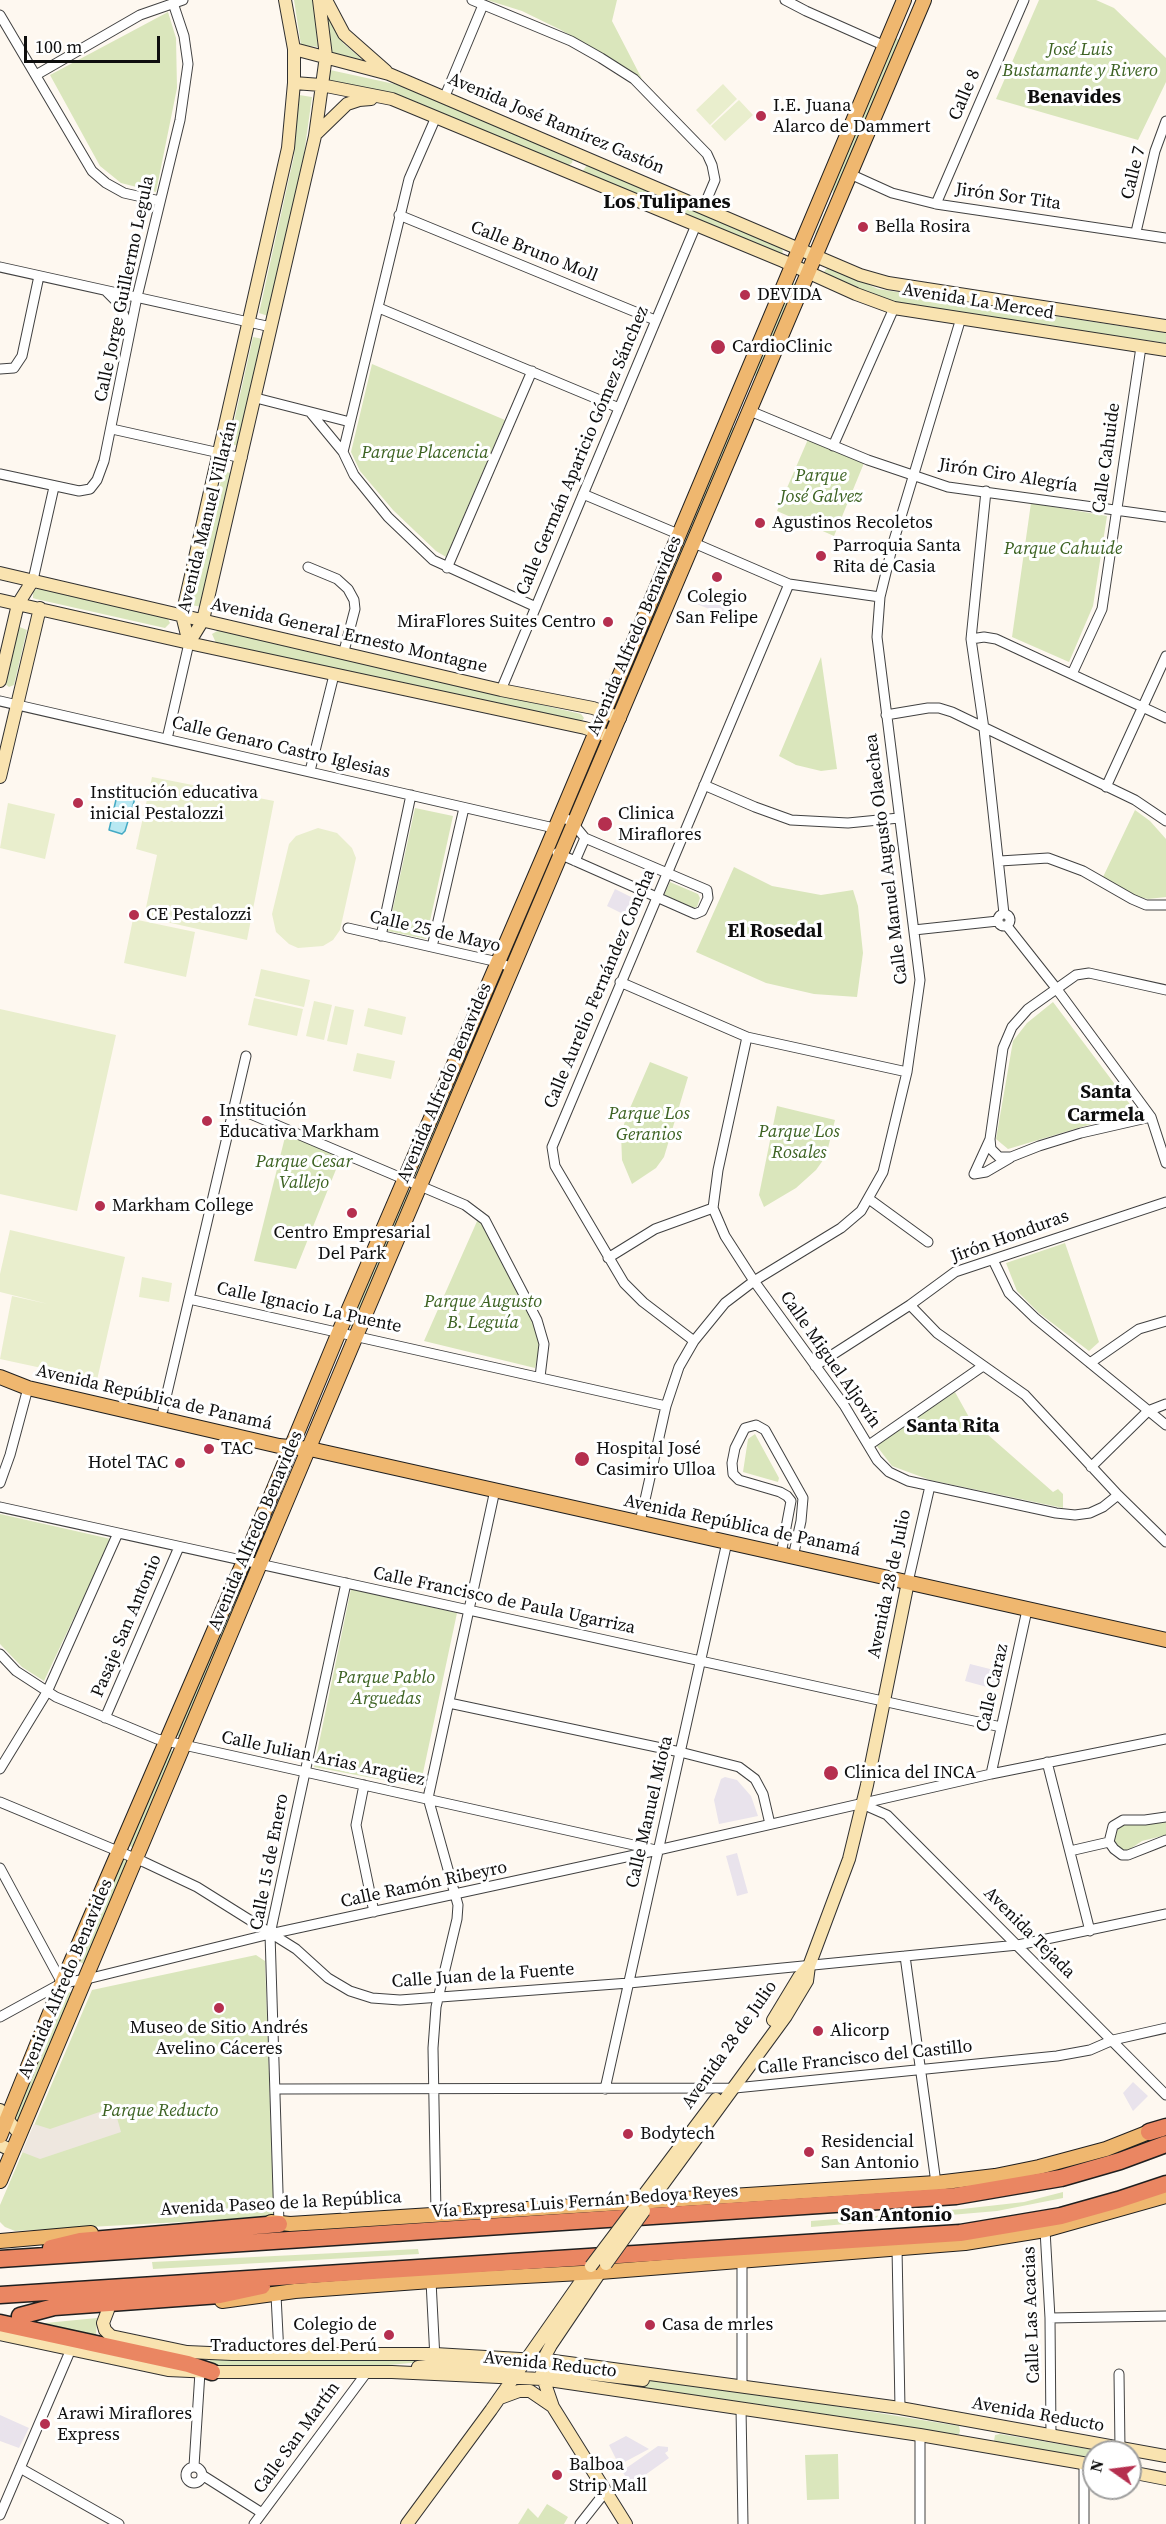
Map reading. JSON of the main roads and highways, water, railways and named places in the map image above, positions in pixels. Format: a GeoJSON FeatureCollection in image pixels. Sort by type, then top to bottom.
{"type":"FeatureCollection","features":[{"type":"Feature","properties":{"kind":"highway"},"geometry":{"type":"LineString","coordinates":[[1149,2132],[1166,2127]]}},
{"type":"Feature","properties":{"kind":"highway","name":"Vía Expresa Luis Fernán Bedoya Reyes"},"geometry":{"type":"LineString","coordinates":[[7,2259],[956,2196],[1061,2178],[1166,2144]]}},
{"type":"Feature","properties":{"kind":"highway"},"geometry":{"type":"LineString","coordinates":[[0,2295],[960,2233],[1061,2216],[1166,2184]]}},
{"type":"Feature","properties":{"kind":"highway"},"geometry":{"type":"LineString","coordinates":[[7,2259],[80,2241],[279,2224]]}},
{"type":"Feature","properties":{"kind":"highway"},"geometry":{"type":"LineString","coordinates":[[7,2320],[40,2309],[63,2306],[220,2295],[260,2287],[286,2277]]}},
{"type":"Feature","properties":{"kind":"highway"},"geometry":{"type":"LineString","coordinates":[[7,2320],[188,2364],[206,2372]]}},
{"type":"Feature","properties":{"kind":"main road","name":"Avenida Manuel Villarán"},"geometry":{"type":"LineString","coordinates":[[189,643],[182,615],[288,148],[294,83],[294,49],[285,0]]}},
{"type":"Feature","properties":{"kind":"main road","name":"Avenida Manuel Villarán"},"geometry":{"type":"LineString","coordinates":[[189,643],[203,620],[315,136],[326,56],[319,0]]}},
{"type":"Feature","properties":{"kind":"main road"},"geometry":{"type":"LineString","coordinates":[[326,0],[344,34],[389,74]]}},
{"type":"Feature","properties":{"kind":"main road","name":"Avenida Alfredo Benavides"},"geometry":{"type":"LineString","coordinates":[[0,2136],[3,2116],[244,1561],[904,0]]}},
{"type":"Feature","properties":{"kind":"main road","name":"Avenida Alfredo Benavides"},"geometry":{"type":"LineString","coordinates":[[0,2181],[6,2148],[20,2135],[87,1979],[356,1336],[514,969],[924,0]]}},
{"type":"Feature","properties":{"kind":"main road"},"geometry":{"type":"LineString","coordinates":[[895,21],[912,28]]}},
{"type":"Feature","properties":{"kind":"main road","name":"Avenida José Ramírez Gastón"},"geometry":{"type":"LineString","coordinates":[[294,49],[389,74],[799,247]]}},
{"type":"Feature","properties":{"kind":"main road"},"geometry":{"type":"LineString","coordinates":[[294,83],[321,85],[392,99],[792,265]]}},
{"type":"Feature","properties":{"kind":"main road"},"geometry":{"type":"LineString","coordinates":[[315,136],[334,115],[352,102],[392,99]]}},
{"type":"Feature","properties":{"kind":"main road"},"geometry":{"type":"LineString","coordinates":[[574,174],[581,156]]}},
{"type":"Feature","properties":{"kind":"main road","name":"Avenida La Merced"},"geometry":{"type":"LineString","coordinates":[[799,247],[860,274],[888,283],[1166,326]]}},
{"type":"Feature","properties":{"kind":"main road","name":"Avenida La Merced"},"geometry":{"type":"LineString","coordinates":[[792,265],[856,294],[894,308],[1166,350]]}},
{"type":"Feature","properties":{"kind":"main road","name":"Avenida General Ernesto Montagne"},"geometry":{"type":"LineString","coordinates":[[0,573],[344,651],[501,690],[603,712],[620,718]]}},
{"type":"Feature","properties":{"kind":"main road"},"geometry":{"type":"LineString","coordinates":[[0,681],[18,604],[33,580]]}},
{"type":"Feature","properties":{"kind":"main road"},"geometry":{"type":"LineString","coordinates":[[0,600],[595,731],[611,737]]}},
{"type":"Feature","properties":{"kind":"main road"},"geometry":{"type":"LineString","coordinates":[[0,777],[40,608]]}},
{"type":"Feature","properties":{"kind":"main road","name":"Avenida República de Panamá"},"geometry":{"type":"LineString","coordinates":[[5,1378],[28,1388],[1166,1640]]}},
{"type":"Feature","properties":{"kind":"main road","name":"Avenida República de Panamá"},"geometry":{"type":"LineString","coordinates":[[5,1378],[27,1379],[163,1410],[292,1445]]}},
{"type":"Feature","properties":{"kind":"main road","name":"Avenida 28 de Julio"},"geometry":{"type":"LineString","coordinates":[[531,2361],[729,2088],[809,1966],[846,1870],[908,1582]]}},
{"type":"Feature","properties":{"kind":"main road"},"geometry":{"type":"LineString","coordinates":[[3,2116],[20,2135]]}},
{"type":"Feature","properties":{"kind":"main road","name":"Avenida Paseo de la República"},"geometry":{"type":"LineString","coordinates":[[4,2237],[265,2220],[279,2224],[436,2214],[642,2206],[936,2183],[995,2176],[1039,2167],[1106,2149],[1149,2132]]}},
{"type":"Feature","properties":{"kind":"main road"},"geometry":{"type":"LineString","coordinates":[[7,2320],[276,2295],[296,2291],[596,2269],[742,2261],[965,2243],[1045,2230],[1166,2196]]}},
{"type":"Feature","properties":{"kind":"main road","name":"Avenida 28 de Julio"},"geometry":{"type":"LineString","coordinates":[[407,2524],[513,2377],[551,2345],[596,2269]]}},
{"type":"Feature","properties":{"kind":"main road","name":"Avenida Reducto"},"geometry":{"type":"LineString","coordinates":[[108,2310],[103,2323],[105,2330],[111,2336],[187,2352],[531,2361],[661,2374],[900,2408],[1166,2456]]}},
{"type":"Feature","properties":{"kind":"main road","name":"Avenida Reducto"},"geometry":{"type":"LineString","coordinates":[[0,2334],[168,2370],[392,2372],[538,2377],[920,2435],[1082,2463]]}},
{"type":"Feature","properties":{"kind":"main road"},"geometry":{"type":"LineString","coordinates":[[392,2372],[435,2360]]}},
{"type":"Feature","properties":{"kind":"main road"},"geometry":{"type":"LineString","coordinates":[[531,2361],[553,2407],[626,2524]]}},
{"type":"Feature","properties":{"kind":"main road"},"geometry":{"type":"LineString","coordinates":[[499,2398],[513,2386],[538,2377],[575,2372],[643,2380],[661,2374]]}},
{"type":"Feature","properties":{"kind":"main road"},"geometry":{"type":"LineString","coordinates":[[499,2398],[519,2391],[530,2391],[553,2407]]}},
{"type":"Feature","properties":{"kind":"main road"},"geometry":{"type":"LineString","coordinates":[[977,2445],[982,2423]]}},
{"type":"Feature","properties":{"kind":"main road"},"geometry":{"type":"LineString","coordinates":[[1142,2474],[1166,2479]]}},
{"type":"Feature","properties":{"kind":"water"},"geometry":{"type":"Polygon","coordinates":[[[118,791],[136,795],[125,831],[122,834],[109,830],[118,791]]]}},
{"type":"Feature","properties":{"kind":"place","name":"I.E. Juana Alarco de Dammert"},"geometry":{"type":"Point","coordinates":[761,116]}},
{"type":"Feature","properties":{"kind":"place","name":"Bella Rosira"},"geometry":{"type":"Point","coordinates":[863,227]}},
{"type":"Feature","properties":{"kind":"place","name":"DEVIDA"},"geometry":{"type":"Point","coordinates":[745,295]}},
{"type":"Feature","properties":{"kind":"place","name":"CardioClinic"},"geometry":{"type":"Point","coordinates":[718,347]}},
{"type":"Feature","properties":{"kind":"place","name":"Agustinos Recoletos"},"geometry":{"type":"Point","coordinates":[760,523]}},
{"type":"Feature","properties":{"kind":"place","name":"Parroquia Santa Rita de Casia"},"geometry":{"type":"Point","coordinates":[821,556]}},
{"type":"Feature","properties":{"kind":"place","name":"Colegio San Felipe"},"geometry":{"type":"Point","coordinates":[717,577]}},
{"type":"Feature","properties":{"kind":"place","name":"MiraFlores Suites Centro"},"geometry":{"type":"Point","coordinates":[608,622]}},
{"type":"Feature","properties":{"kind":"place","name":"Institución educativa inicial Pestalozzi"},"geometry":{"type":"Point","coordinates":[78,803]}},
{"type":"Feature","properties":{"kind":"place","name":"Clinica Miraflores"},"geometry":{"type":"Point","coordinates":[605,824]}},
{"type":"Feature","properties":{"kind":"place","name":"CE Pestalozzi"},"geometry":{"type":"Point","coordinates":[134,915]}},
{"type":"Feature","properties":{"kind":"place","name":"Institución Educativa Markham"},"geometry":{"type":"Point","coordinates":[207,1121]}},
{"type":"Feature","properties":{"kind":"place","name":"Markham College"},"geometry":{"type":"Point","coordinates":[100,1206]}},
{"type":"Feature","properties":{"kind":"place","name":"Centro Empresarial Del Park"},"geometry":{"type":"Point","coordinates":[352,1213]}},
{"type":"Feature","properties":{"kind":"place","name":"TAC"},"geometry":{"type":"Point","coordinates":[209,1449]}},
{"type":"Feature","properties":{"kind":"place","name":"Hospital José Casimiro Ulloa"},"geometry":{"type":"Point","coordinates":[582,1459]}},
{"type":"Feature","properties":{"kind":"place","name":"Hotel TAC"},"geometry":{"type":"Point","coordinates":[180,1463]}},
{"type":"Feature","properties":{"kind":"place","name":"Clinica del INCA"},"geometry":{"type":"Point","coordinates":[831,1773]}},
{"type":"Feature","properties":{"kind":"place","name":"Museo de Sitio Andrés Avelino Cáceres"},"geometry":{"type":"Point","coordinates":[219,2008]}},
{"type":"Feature","properties":{"kind":"place","name":"Alicorp"},"geometry":{"type":"Point","coordinates":[818,2031]}},
{"type":"Feature","properties":{"kind":"place","name":"Bodytech"},"geometry":{"type":"Point","coordinates":[628,2134]}},
{"type":"Feature","properties":{"kind":"place","name":"Residencial San Antonio"},"geometry":{"type":"Point","coordinates":[809,2152]}},
{"type":"Feature","properties":{"kind":"place","name":"Casa de mrles"},"geometry":{"type":"Point","coordinates":[650,2325]}},
{"type":"Feature","properties":{"kind":"place","name":"Colegio de Traductores del Perú"},"geometry":{"type":"Point","coordinates":[389,2335]}},
{"type":"Feature","properties":{"kind":"place","name":"Arawi Miraflores Express"},"geometry":{"type":"Point","coordinates":[45,2424]}},
{"type":"Feature","properties":{"kind":"place","name":"Balboa Strip Mall"},"geometry":{"type":"Point","coordinates":[557,2475]}},
{"type":"Feature","properties":{"kind":"district","name":"Benavides"},"geometry":{"type":"Point","coordinates":[1074,98]}},
{"type":"Feature","properties":{"kind":"district","name":"Los Tulipanes"},"geometry":{"type":"Point","coordinates":[667,203]}},
{"type":"Feature","properties":{"kind":"district","name":"El Rosedal"},"geometry":{"type":"Point","coordinates":[775,932]}},
{"type":"Feature","properties":{"kind":"district","name":"Santa Carmela"},"geometry":{"type":"Point","coordinates":[1106,1104]}},
{"type":"Feature","properties":{"kind":"district","name":"Santa Rita"},"geometry":{"type":"Point","coordinates":[953,1427]}},
{"type":"Feature","properties":{"kind":"district","name":"San Antonio"},"geometry":{"type":"Point","coordinates":[896,2216]}},
{"type":"Feature","properties":{"kind":"park label","name":"José Luis Bustamante y Rivero"},"geometry":{"type":"Point","coordinates":[1080,60]}},
{"type":"Feature","properties":{"kind":"park label","name":"Parque Placencia"},"geometry":{"type":"Point","coordinates":[425,453]}},
{"type":"Feature","properties":{"kind":"park label","name":"Parque José Galvez"},"geometry":{"type":"Point","coordinates":[821,486]}},
{"type":"Feature","properties":{"kind":"park label","name":"Parque Cahuide"},"geometry":{"type":"Point","coordinates":[1063,549]}},
{"type":"Feature","properties":{"kind":"park label","name":"Parque Los Geranios"},"geometry":{"type":"Point","coordinates":[649,1124]}},
{"type":"Feature","properties":{"kind":"park label","name":"Parque Los Rosales"},"geometry":{"type":"Point","coordinates":[799,1142]}},
{"type":"Feature","properties":{"kind":"park label","name":"Parque Cesar Vallejo"},"geometry":{"type":"Point","coordinates":[304,1172]}},
{"type":"Feature","properties":{"kind":"park label","name":"Parque Augusto B. Leguía"},"geometry":{"type":"Point","coordinates":[483,1312]}},
{"type":"Feature","properties":{"kind":"park label","name":"Parque Pablo Arguedas"},"geometry":{"type":"Point","coordinates":[386,1688]}},
{"type":"Feature","properties":{"kind":"park label","name":"Parque Reducto"},"geometry":{"type":"Point","coordinates":[160,2111]}}]}
